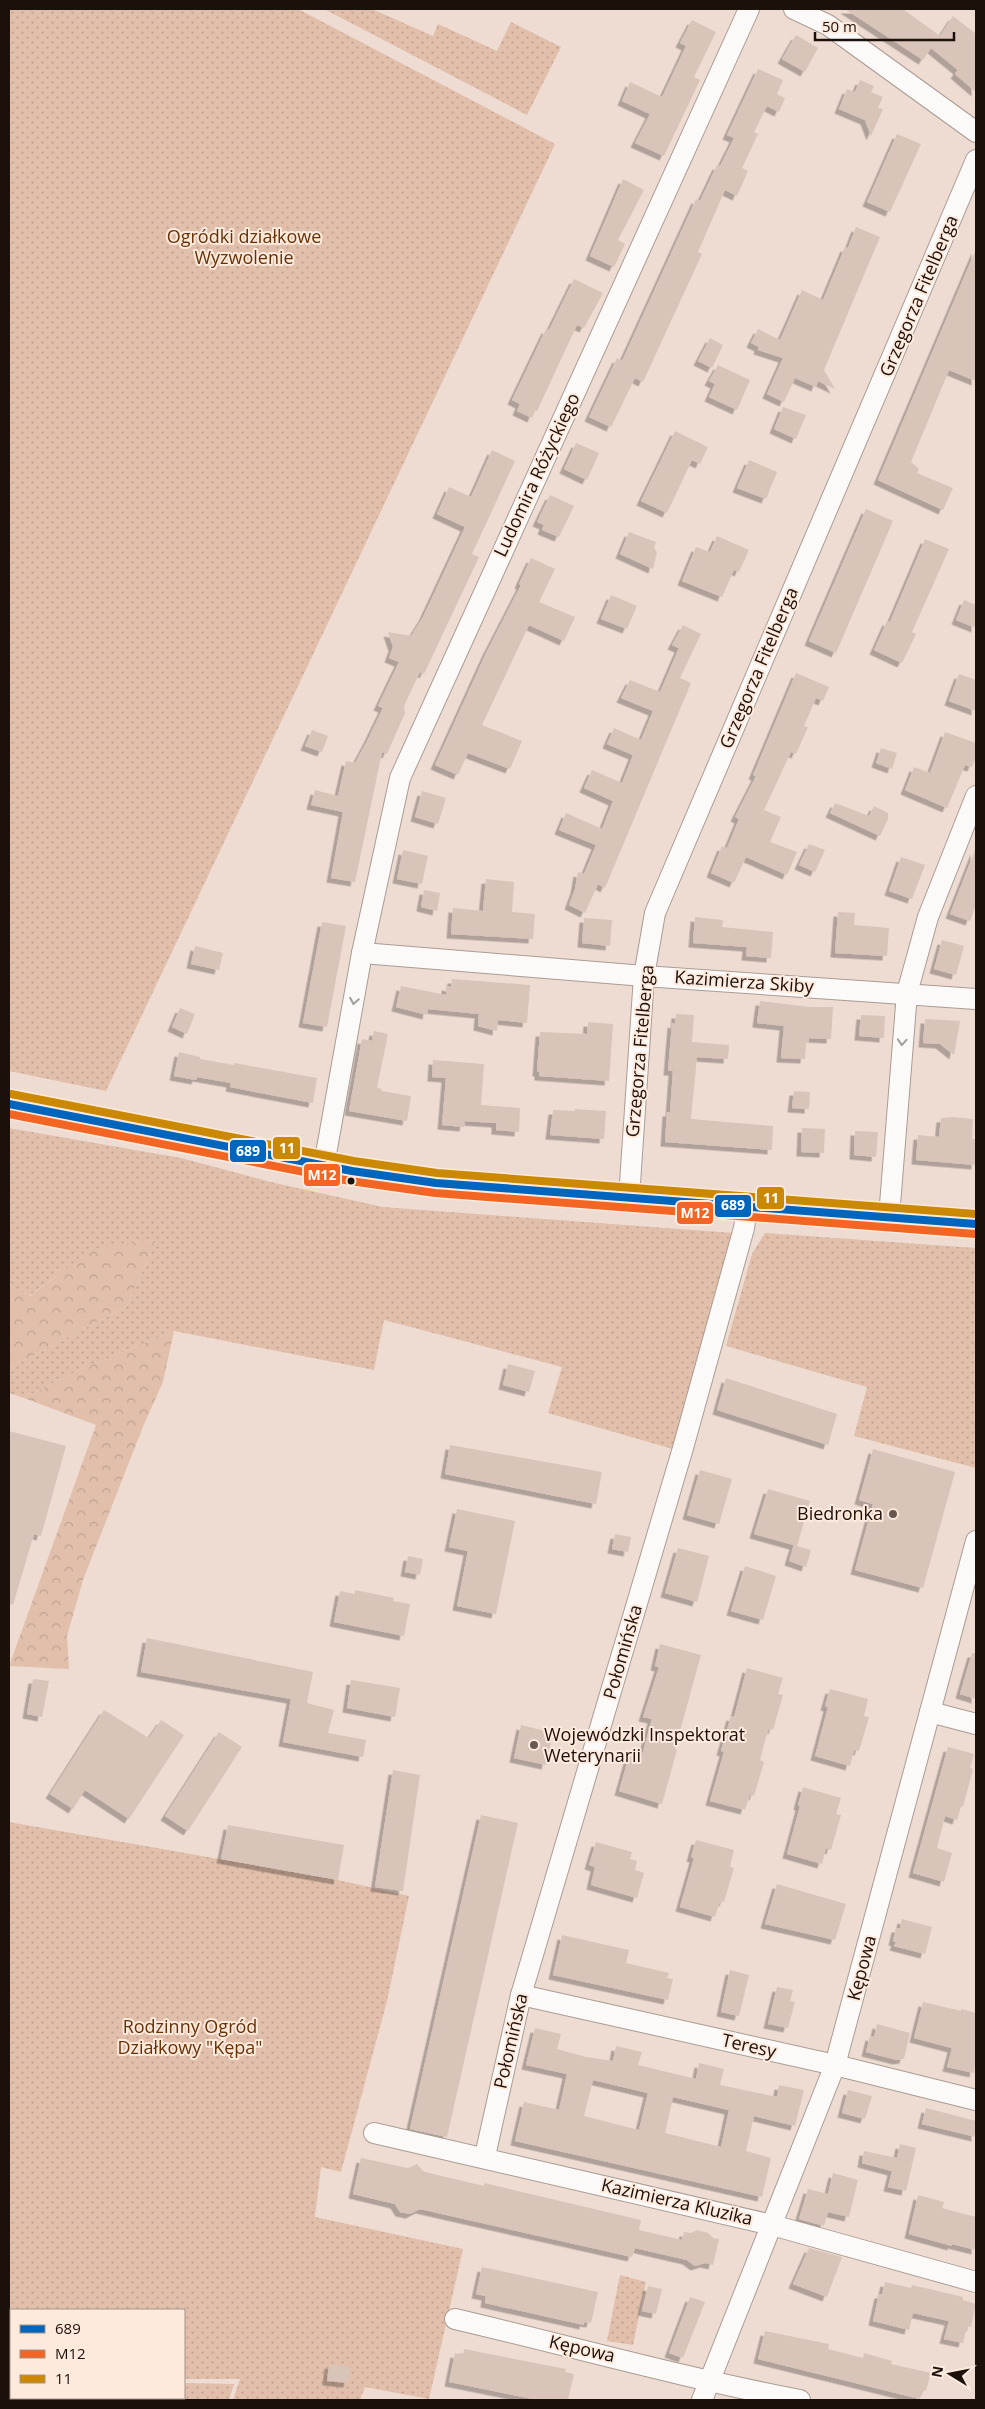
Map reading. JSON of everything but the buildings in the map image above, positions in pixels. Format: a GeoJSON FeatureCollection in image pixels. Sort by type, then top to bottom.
{"type":"FeatureCollection","features":[{"type":"Feature","properties":{"kind":"main road"},"geometry":{"type":"LineString","coordinates":[[9,1104],[324,1165],[436,1183],[976,1224]]}},
{"type":"Feature","properties":{"kind":"street","name":"Ludomira Różyckiego"},"geometry":{"type":"LineString","coordinates":[[324,1165],[362,953],[400,778],[749,9]]}},
{"type":"Feature","properties":{"kind":"street"},"geometry":{"type":"LineString","coordinates":[[794,9],[828,25],[976,132]]}},
{"type":"Feature","properties":{"kind":"street","name":"Grzegorza Fitelberga"},"geometry":{"type":"LineString","coordinates":[[629,1198],[644,976],[655,913],[976,160]]}},
{"type":"Feature","properties":{"kind":"street"},"geometry":{"type":"LineString","coordinates":[[889,1217],[908,993],[928,917],[976,796]]}},
{"type":"Feature","properties":{"kind":"street","name":"Kazimierza Skiby"},"geometry":{"type":"LineString","coordinates":[[362,953],[644,976],[976,999]]}},
{"type":"Feature","properties":{"kind":"street","name":"Połomińska"},"geometry":{"type":"LineString","coordinates":[[485,2156],[521,1995],[707,1364],[744,1228],[747,1207]]}},
{"type":"Feature","properties":{"kind":"street","name":"Kępowa"},"geometry":{"type":"LineString","coordinates":[[706,2392],[835,2065],[976,1542]]}},
{"type":"Feature","properties":{"kind":"street"},"geometry":{"type":"LineString","coordinates":[[930,1712],[976,1724]]}},
{"type":"Feature","properties":{"kind":"street","name":"Teresy"},"geometry":{"type":"LineString","coordinates":[[521,1995],[835,2065],[976,2100]]}},
{"type":"Feature","properties":{"kind":"street","name":"Kazimierza Kluzika"},"geometry":{"type":"LineString","coordinates":[[374,2132],[485,2156],[772,2225],[976,2282]]}},
{"type":"Feature","properties":{"kind":"street","name":"Kępowa"},"geometry":{"type":"LineString","coordinates":[[454,2319],[646,2365],[706,2392],[800,2400]]}},
{"type":"Feature","properties":{"kind":"green space","name":"Ogródki działkowe Wyzwolenie"},"geometry":{"type":"Polygon","coordinates":[[[9,9],[298,9],[555,144],[106,1091],[9,1071],[9,9]]]}},
{"type":"Feature","properties":{"kind":"green space"},"geometry":{"type":"Polygon","coordinates":[[[324,9],[372,9],[433,36],[438,24],[497,51],[511,22],[561,47],[527,115],[324,9]]]}},
{"type":"Feature","properties":{"kind":"green space"},"geometry":{"type":"Polygon","coordinates":[[[9,1128],[181,1158],[275,1183],[383,1207],[733,1233],[676,1450],[548,1413],[562,1367],[384,1320],[374,1370],[174,1331],[75,1372],[24,1398],[9,1393],[9,1368],[127,1306],[156,1240],[92,1250],[29,1296],[9,1285],[9,1128]]]}},
{"type":"Feature","properties":{"kind":"green space"},"geometry":{"type":"Polygon","coordinates":[[[765,1233],[976,1248],[976,1468],[854,1436],[867,1387],[726,1346],[752,1254],[765,1233]]]}},
{"type":"Feature","properties":{"kind":"green space"},"geometry":{"type":"Polygon","coordinates":[[[156,1240],[127,1306],[9,1368],[9,1285],[30,1296],[92,1249],[156,1240]]]}},
{"type":"Feature","properties":{"kind":"green space"},"geometry":{"type":"Polygon","coordinates":[[[174,1331],[163,1382],[144,1424],[83,1580],[67,1636],[69,1669],[9,1666],[96,1425],[24,1398],[75,1372],[174,1331]]]}},
{"type":"Feature","properties":{"kind":"green space","name":"Rodzinny Ogród Działkowy \"Kępa\""},"geometry":{"type":"Polygon","coordinates":[[[9,1822],[338,1880],[409,1896],[387,2001],[341,2172],[321,2167],[315,2217],[463,2249],[429,2399],[365,2387],[360,2400],[233,2400],[240,2379],[185,2379],[185,2309],[10,2309],[10,2399],[89,2400],[9,2400],[9,1822]]]}},
{"type":"Feature","properties":{"kind":"green space"},"geometry":{"type":"Polygon","coordinates":[[[620,2275],[646,2282],[633,2345],[607,2341],[620,2275]]]}},
{"type":"Feature","properties":{"kind":"green space"},"geometry":{"type":"Polygon","coordinates":[[[185,2383],[234,2384],[229,2400],[92,2400],[185,2399],[185,2383]]]}},
{"type":"Feature","properties":{"kind":"transit line","name":"11"},"geometry":{"type":"LineString","coordinates":[[11,1094],[354,1161],[437,1173],[976,1214]]}},
{"type":"Feature","properties":{"kind":"transit line","name":"689"},"geometry":{"type":"LineString","coordinates":[[9,1104],[352,1171],[436,1183],[976,1224]]}},
{"type":"Feature","properties":{"kind":"transit line","name":"M12"},"geometry":{"type":"LineString","coordinates":[[9,1114],[350,1181],[435,1193],[975,1234]]}},
{"type":"Feature","properties":{"kind":"place","name":"Biedronka"},"geometry":{"type":"Point","coordinates":[893,1514]}},
{"type":"Feature","properties":{"kind":"place","name":"Wojewódzki Inspektorat Weterynarii"},"geometry":{"type":"Point","coordinates":[534,1745]}}]}
